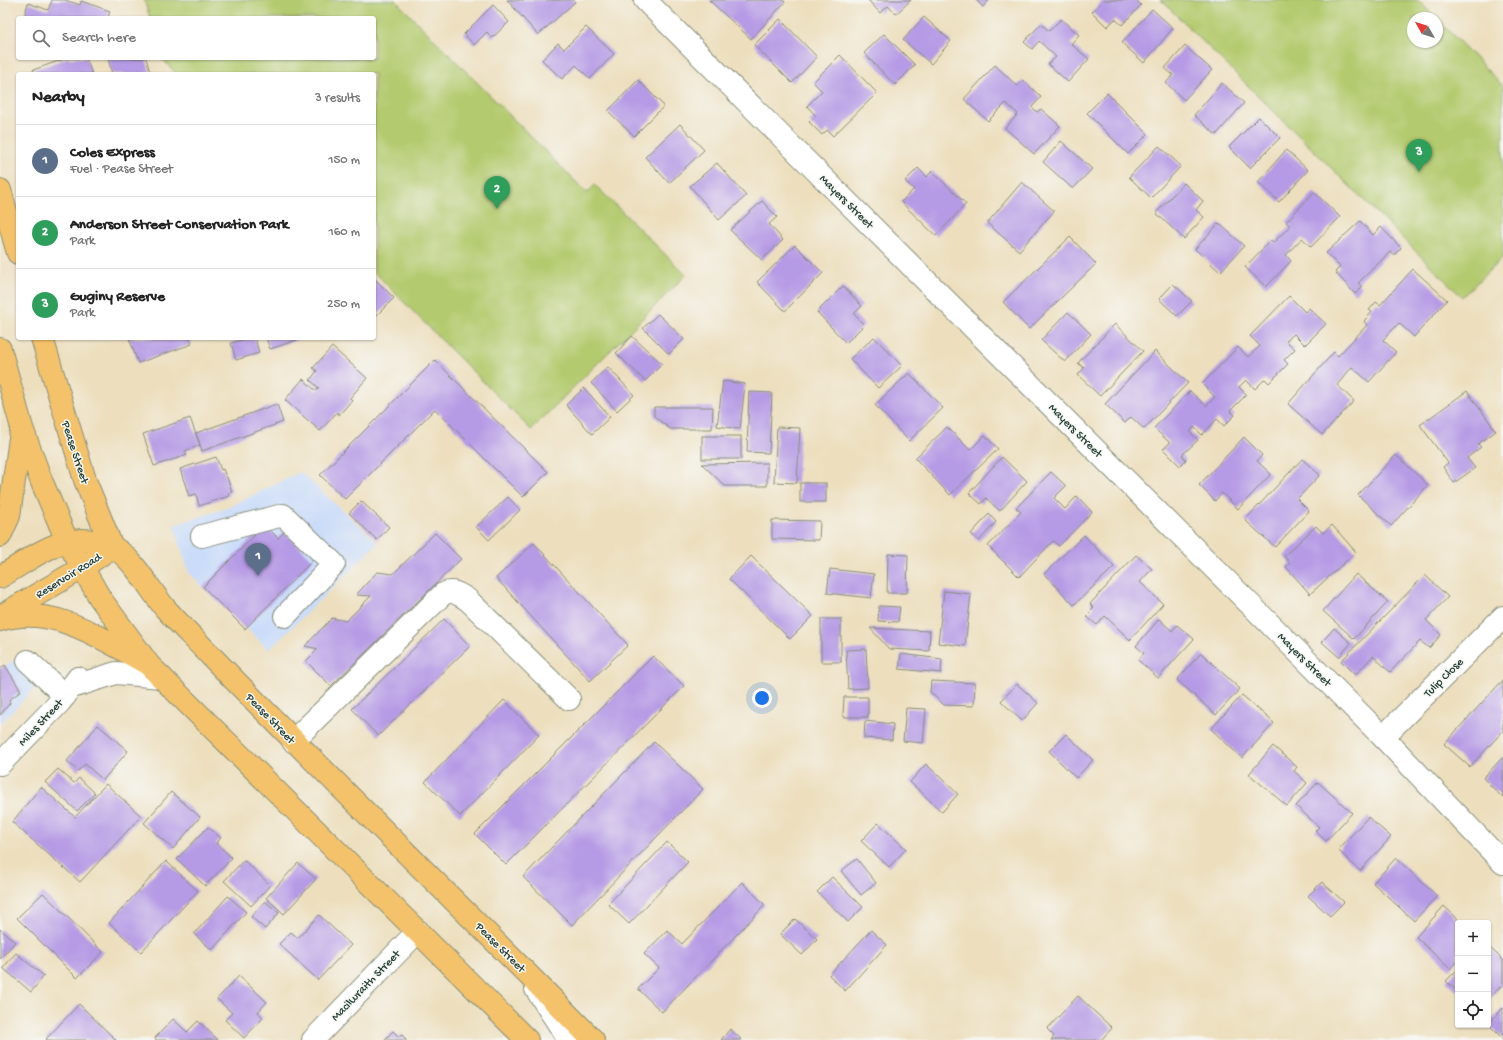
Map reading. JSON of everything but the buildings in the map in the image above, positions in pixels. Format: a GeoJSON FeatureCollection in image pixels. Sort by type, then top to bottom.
{"type":"FeatureCollection","features":[{"type":"Feature","properties":{"kind":"main road"},"geometry":{"type":"LineString","coordinates":[[0,190],[16,246]]}},
{"type":"Feature","properties":{"kind":"main road","name":"Pease Street"},"geometry":{"type":"LineString","coordinates":[[43,340],[85,480],[112,547],[126,557],[170,614],[293,741],[524,969],[593,1040]]}},
{"type":"Feature","properties":{"kind":"main road"},"geometry":{"type":"LineString","coordinates":[[0,349],[22,428],[67,541],[108,609],[155,671],[527,1040]]}},
{"type":"Feature","properties":{"kind":"main road"},"geometry":{"type":"LineString","coordinates":[[0,536],[10,510],[22,428]]}},
{"type":"Feature","properties":{"kind":"main road","name":"Reservoir Road"},"geometry":{"type":"LineString","coordinates":[[0,578],[52,546],[67,541],[82,539],[95,541],[112,547]]}},
{"type":"Feature","properties":{"kind":"main road","name":"Reservoir Road"},"geometry":{"type":"LineString","coordinates":[[0,617],[82,568],[112,547]]}},
{"type":"Feature","properties":{"kind":"main road"},"geometry":{"type":"LineString","coordinates":[[0,620],[17,616],[30,616],[65,622],[93,634],[155,671]]}},
{"type":"Feature","properties":{"kind":"street","name":"Mayers Street"},"geometry":{"type":"LineString","coordinates":[[645,0],[1383,737],[1503,863]]}},
{"type":"Feature","properties":{"kind":"street"},"geometry":{"type":"LineString","coordinates":[[202,536],[283,515],[334,564],[286,616]]}},
{"type":"Feature","properties":{"kind":"street"},"geometry":{"type":"LineString","coordinates":[[293,741],[443,594],[448,591],[454,592],[468,600],[569,699]]}},
{"type":"Feature","properties":{"kind":"street","name":"Tulip Close"},"geometry":{"type":"LineString","coordinates":[[1383,737],[1503,617]]}},
{"type":"Feature","properties":{"kind":"street"},"geometry":{"type":"LineString","coordinates":[[28,661],[72,687],[116,673],[155,671]]}},
{"type":"Feature","properties":{"kind":"street","name":"Miles Street"},"geometry":{"type":"LineString","coordinates":[[0,764],[72,687]]}},
{"type":"Feature","properties":{"kind":"street","name":"Macilwraith Street"},"geometry":{"type":"LineString","coordinates":[[313,1040],[418,931]]}},
{"type":"Feature","properties":{"kind":"street"},"geometry":{"type":"LineString","coordinates":[[524,969],[569,1040]]}},
{"type":"Feature","properties":{"kind":"shaded area"},"geometry":{"type":"Polygon","coordinates":[[[300,472],[378,543],[269,650],[189,573],[174,525],[227,508],[300,472]]]}},
{"type":"Feature","properties":{"kind":"shaded area"},"geometry":{"type":"Polygon","coordinates":[[[14,660],[39,684],[0,724],[0,669],[14,660]]]}},
{"type":"Feature","properties":{"kind":"green space"},"geometry":{"type":"Polygon","coordinates":[[[144,0],[395,0],[587,193],[595,185],[686,275],[531,430],[376,274],[376,72],[175,72],[164,60],[376,60],[376,16],[149,16],[144,0]]]}},
{"type":"Feature","properties":{"kind":"green space"},"geometry":{"type":"Polygon","coordinates":[[[1161,0],[1418,0],[1430,12],[1407,12],[1407,48],[1443,48],[1443,25],[1503,86],[1503,257],[1462,297],[1161,0]]]}},
{"type":"Feature","properties":{"kind":"place","name":"Guginy Reserve"},"geometry":{"type":"Point","coordinates":[1419,172]}},
{"type":"Feature","properties":{"kind":"place","name":"Anderson Street Conservation Park"},"geometry":{"type":"Point","coordinates":[497,209]}},
{"type":"Feature","properties":{"kind":"place","name":"Coles Express"},"geometry":{"type":"Point","coordinates":[258,576]}}]}
